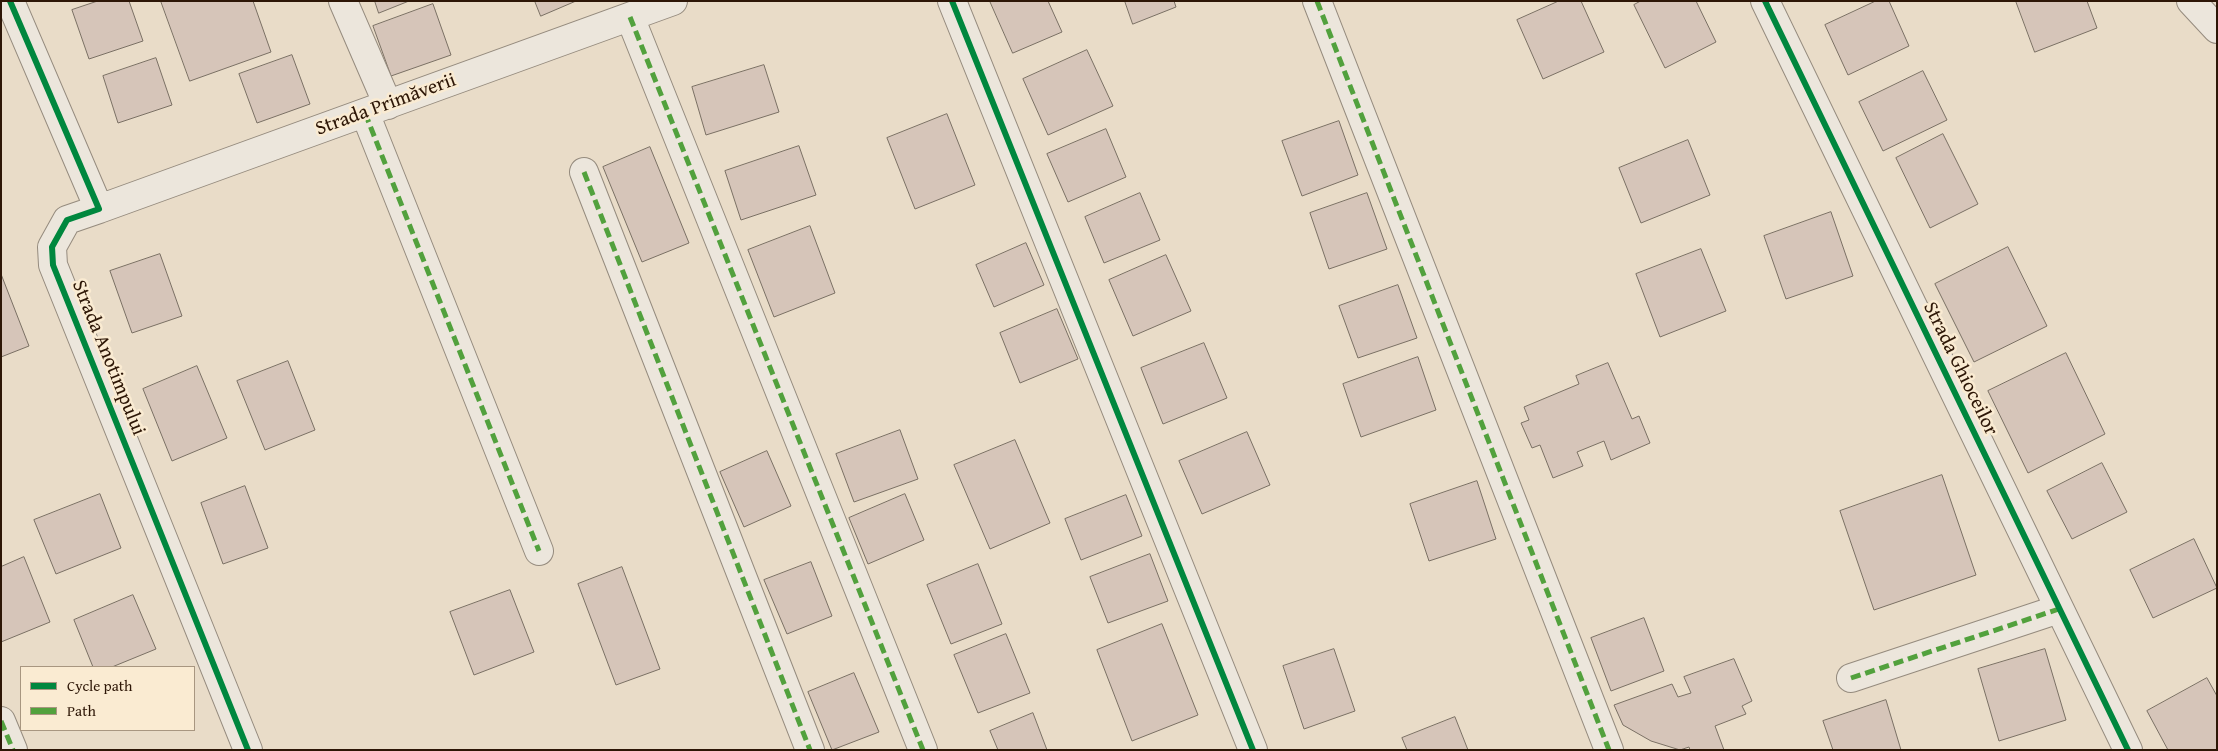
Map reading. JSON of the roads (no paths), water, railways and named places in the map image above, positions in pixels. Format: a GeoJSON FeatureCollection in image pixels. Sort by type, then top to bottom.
{"type":"FeatureCollection","features":[{"type":"Feature","properties":{"kind":"street"},"geometry":{"type":"LineString","coordinates":[[10,1],[99,209]]}},
{"type":"Feature","properties":{"kind":"street"},"geometry":{"type":"LineString","coordinates":[[343,1],[377,109],[539,551]]}},
{"type":"Feature","properties":{"kind":"street","name":"Strada Primăverii"},"geometry":{"type":"LineString","coordinates":[[99,209],[673,1]]}},
{"type":"Feature","properties":{"kind":"street"},"geometry":{"type":"LineString","coordinates":[[952,1],[1253,750]]}},
{"type":"Feature","properties":{"kind":"street"},"geometry":{"type":"LineString","coordinates":[[1317,1],[1609,750]]}},
{"type":"Feature","properties":{"kind":"street","name":"Strada Ghioceilor"},"geometry":{"type":"LineString","coordinates":[[1765,1],[2128,750]]}},
{"type":"Feature","properties":{"kind":"street"},"geometry":{"type":"LineString","coordinates":[[2191,1],[2217,29]]}},
{"type":"Feature","properties":{"kind":"street"},"geometry":{"type":"LineString","coordinates":[[630,17],[923,750]]}},
{"type":"Feature","properties":{"kind":"street"},"geometry":{"type":"LineString","coordinates":[[584,172],[810,750]]}},
{"type":"Feature","properties":{"kind":"street","name":"Strada Anotimpului"},"geometry":{"type":"LineString","coordinates":[[99,209],[67,220],[52,247],[53,265],[248,750]]}},
{"type":"Feature","properties":{"kind":"street"},"geometry":{"type":"LineString","coordinates":[[1851,678],[2059,609]]}},
{"type":"Feature","properties":{"kind":"street"},"geometry":{"type":"LineString","coordinates":[[1,721],[13,750]]}}]}
